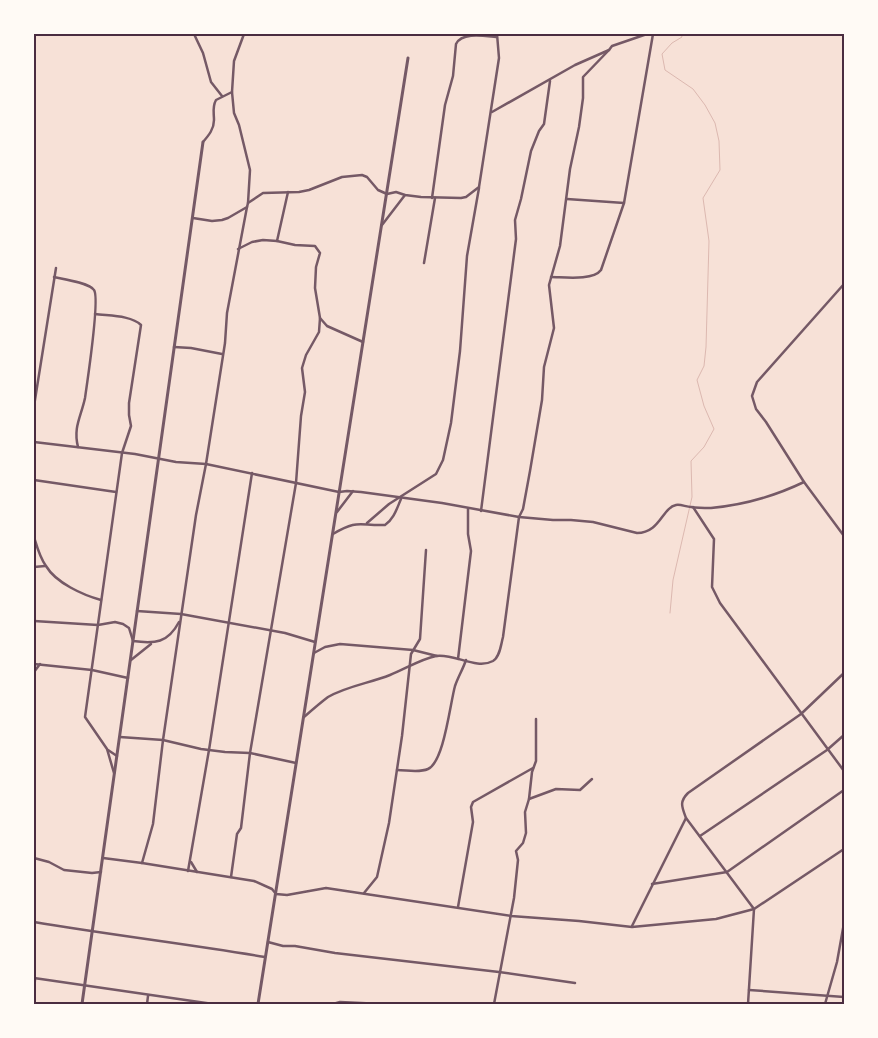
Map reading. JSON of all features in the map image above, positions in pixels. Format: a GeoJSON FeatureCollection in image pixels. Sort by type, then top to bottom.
{"type":"FeatureCollection","features":[{"type":"Feature","properties":{"kind":"street"},"geometry":{"type":"LineString","coordinates":[[194,34],[203,53],[211,82],[222,96]]}},
{"type":"Feature","properties":{"kind":"street"},"geometry":{"type":"LineString","coordinates":[[142,863],[153,824],[180,619],[223,354],[227,313],[248,205],[250,170],[239,125],[234,113],[232,92],[234,61],[244,34]]}},
{"type":"Feature","properties":{"kind":"street"},"geometry":{"type":"LineString","coordinates":[[304,717],[329,697],[437,656],[450,655],[458,659],[478,663],[491,662],[496,659],[503,637],[519,517],[523,509],[542,400],[544,366],[554,328],[549,291],[560,246],[570,169],[580,127],[583,77],[612,46],[646,34]]}},
{"type":"Feature","properties":{"kind":"street"},"geometry":{"type":"LineString","coordinates":[[551,277],[598,274],[624,203],[653,34]]}},
{"type":"Feature","properties":{"kind":"street"},"geometry":{"type":"LineString","coordinates":[[366,523],[436,474],[443,460],[460,351],[467,256],[492,112],[499,58],[497,35],[463,37],[456,44],[453,76],[446,105],[424,263]]}},
{"type":"Feature","properties":{"kind":"street"},"geometry":{"type":"LineString","coordinates":[[492,112],[550,81],[575,65],[609,50]]}},
{"type":"Feature","properties":{"kind":"street"},"geometry":{"type":"LineString","coordinates":[[258,1004],[408,58]]}},
{"type":"Feature","properties":{"kind":"street"},"geometry":{"type":"LineString","coordinates":[[481,511],[516,239],[515,220],[531,151],[544,124],[550,81]]}},
{"type":"Feature","properties":{"kind":"street"},"geometry":{"type":"LineString","coordinates":[[82,1004],[203,142],[210,133],[214,122],[214,104],[216,100],[232,92]]}},
{"type":"Feature","properties":{"kind":"street"},"geometry":{"type":"LineString","coordinates":[[193,218],[212,221],[222,220],[248,205],[263,193],[310,190],[342,177],[362,175],[370,179],[378,190],[387,194],[396,192],[405,195],[433,198],[466,196],[479,187]]}},
{"type":"Feature","properties":{"kind":"street"},"geometry":{"type":"LineString","coordinates":[[277,241],[288,192]]}},
{"type":"Feature","properties":{"kind":"street"},"geometry":{"type":"LineString","coordinates":[[382,227],[405,195]]}},
{"type":"Feature","properties":{"kind":"street"},"geometry":{"type":"LineString","coordinates":[[567,199],[624,203]]}},
{"type":"Feature","properties":{"kind":"street"},"geometry":{"type":"LineString","coordinates":[[230,877],[236,834],[241,828],[250,753],[296,483],[301,416],[305,392],[302,368],[306,356],[319,332],[320,318],[315,288],[319,250],[315,246],[295,245],[277,241],[257,241],[238,249]]}},
{"type":"Feature","properties":{"kind":"street"},"geometry":{"type":"LineString","coordinates":[[34,406],[56,268]]}},
{"type":"Feature","properties":{"kind":"street"},"geometry":{"type":"LineString","coordinates":[[54,277],[90,286],[96,294],[84,399],[75,432],[78,447]]}},
{"type":"Feature","properties":{"kind":"street"},"geometry":{"type":"LineString","coordinates":[[844,284],[757,382],[752,396],[756,409],[804,482],[844,536]]}},
{"type":"Feature","properties":{"kind":"street"},"geometry":{"type":"LineString","coordinates":[[95,314],[128,318],[137,321],[141,325],[129,403],[131,426],[122,453],[85,717],[106,749],[114,775]]}},
{"type":"Feature","properties":{"kind":"street"},"geometry":{"type":"LineString","coordinates":[[320,318],[327,326],[363,342]]}},
{"type":"Feature","properties":{"kind":"street"},"geometry":{"type":"LineString","coordinates":[[174,348],[191,348],[223,354]]}},
{"type":"Feature","properties":{"kind":"street"},"geometry":{"type":"LineString","coordinates":[[34,442],[122,453],[159,460],[206,464],[339,492],[353,491],[442,503],[519,517],[593,522],[625,531],[644,533],[660,522],[670,508],[676,505],[693,507],[732,506],[753,501],[804,482]]}},
{"type":"Feature","properties":{"kind":"street"},"geometry":{"type":"LineString","coordinates":[[188,871],[252,474]]}},
{"type":"Feature","properties":{"kind":"street"},"geometry":{"type":"LineString","coordinates":[[34,480],[116,492]]}},
{"type":"Feature","properties":{"kind":"street"},"geometry":{"type":"LineString","coordinates":[[336,513],[353,491]]}},
{"type":"Feature","properties":{"kind":"street"},"geometry":{"type":"LineString","coordinates":[[333,534],[351,525],[366,523],[380,525],[389,522],[400,498]]}},
{"type":"Feature","properties":{"kind":"street"},"geometry":{"type":"LineString","coordinates":[[693,507],[714,540],[712,587],[715,593],[749,643],[844,771]]}},
{"type":"Feature","properties":{"kind":"street"},"geometry":{"type":"LineString","coordinates":[[458,659],[471,551],[468,534],[468,508]]}},
{"type":"Feature","properties":{"kind":"street"},"geometry":{"type":"LineString","coordinates":[[34,538],[45,566],[51,574],[71,589],[101,600]]}},
{"type":"Feature","properties":{"kind":"street"},"geometry":{"type":"LineString","coordinates":[[364,893],[377,876],[397,770],[408,667],[413,650],[418,645],[420,639],[426,550]]}},
{"type":"Feature","properties":{"kind":"street"},"geometry":{"type":"LineString","coordinates":[[34,567],[45,566]]}},
{"type":"Feature","properties":{"kind":"street"},"geometry":{"type":"LineString","coordinates":[[137,612],[181,614],[229,622],[301,636],[316,642]]}},
{"type":"Feature","properties":{"kind":"street"},"geometry":{"type":"LineString","coordinates":[[131,660],[151,644],[162,641],[175,629],[180,619]]}},
{"type":"Feature","properties":{"kind":"street"},"geometry":{"type":"LineString","coordinates":[[34,621],[98,625],[110,623],[123,624],[129,628],[133,641]]}},
{"type":"Feature","properties":{"kind":"street"},"geometry":{"type":"LineString","coordinates":[[133,641],[151,644]]}},
{"type":"Feature","properties":{"kind":"street"},"geometry":{"type":"LineString","coordinates":[[314,653],[325,647],[340,644],[413,650],[437,656]]}},
{"type":"Feature","properties":{"kind":"street"},"geometry":{"type":"LineString","coordinates":[[397,770],[421,771],[434,765],[440,750],[456,684],[466,660]]}},
{"type":"Feature","properties":{"kind":"street"},"geometry":{"type":"LineString","coordinates":[[34,664],[92,670],[128,678]]}},
{"type":"Feature","properties":{"kind":"street"},"geometry":{"type":"LineString","coordinates":[[34,672],[40,664]]}},
{"type":"Feature","properties":{"kind":"street"},"geometry":{"type":"LineString","coordinates":[[748,1004],[754,908],[686,818],[682,801],[688,793],[801,714],[844,673]]}},
{"type":"Feature","properties":{"kind":"street"},"geometry":{"type":"LineString","coordinates":[[494,1004],[514,898],[518,860],[516,851],[524,840],[525,812],[536,760],[536,719]]}},
{"type":"Feature","properties":{"kind":"street"},"geometry":{"type":"LineString","coordinates":[[700,836],[827,750],[844,735]]}},
{"type":"Feature","properties":{"kind":"street"},"geometry":{"type":"LineString","coordinates":[[120,738],[163,740],[209,750],[250,753],[296,763]]}},
{"type":"Feature","properties":{"kind":"street"},"geometry":{"type":"LineString","coordinates":[[106,749],[117,756]]}},
{"type":"Feature","properties":{"kind":"street"},"geometry":{"type":"LineString","coordinates":[[458,907],[473,822],[471,807],[473,802],[533,768]]}},
{"type":"Feature","properties":{"kind":"street"},"geometry":{"type":"LineString","coordinates":[[529,799],[556,789],[580,790],[592,779]]}},
{"type":"Feature","properties":{"kind":"street"},"geometry":{"type":"LineString","coordinates":[[652,884],[727,872],[844,790]]}},
{"type":"Feature","properties":{"kind":"street"},"geometry":{"type":"LineString","coordinates":[[632,927],[686,818]]}},
{"type":"Feature","properties":{"kind":"street"},"geometry":{"type":"LineString","coordinates":[[103,858],[254,881],[272,889],[276,894],[293,895],[326,888],[511,916],[632,927],[716,919],[754,908],[844,849]]}},
{"type":"Feature","properties":{"kind":"street"},"geometry":{"type":"LineString","coordinates":[[34,858],[49,862],[64,870],[101,872]]}},
{"type":"Feature","properties":{"kind":"street"},"geometry":{"type":"LineString","coordinates":[[190,860],[198,872]]}},
{"type":"Feature","properties":{"kind":"street"},"geometry":{"type":"LineString","coordinates":[[34,922],[265,957]]}},
{"type":"Feature","properties":{"kind":"street"},"geometry":{"type":"LineString","coordinates":[[825,1004],[837,962],[844,923]]}},
{"type":"Feature","properties":{"kind":"street"},"geometry":{"type":"LineString","coordinates":[[268,942],[283,946],[295,946],[335,953],[575,983]]}},
{"type":"Feature","properties":{"kind":"street"},"geometry":{"type":"LineString","coordinates":[[34,992],[34,978],[213,1004]]}},
{"type":"Feature","properties":{"kind":"street"},"geometry":{"type":"LineString","coordinates":[[749,990],[844,998]]}},
{"type":"Feature","properties":{"kind":"street"},"geometry":{"type":"LineString","coordinates":[[147,1004],[148,995]]}},
{"type":"Feature","properties":{"kind":"street"},"geometry":{"type":"LineString","coordinates":[[333,1004],[340,1002],[382,1004]]}},
{"type":"Feature","properties":{"kind":"waterway"},"geometry":{"type":"LineString","coordinates":[[670,613],[673,580],[692,497],[691,461],[704,447],[714,429],[704,406],[697,380],[704,366],[706,347],[709,241],[703,198],[720,170],[719,141],[715,123],[693,89],[665,70],[662,54],[672,43],[682,37],[681,34]]}}]}
